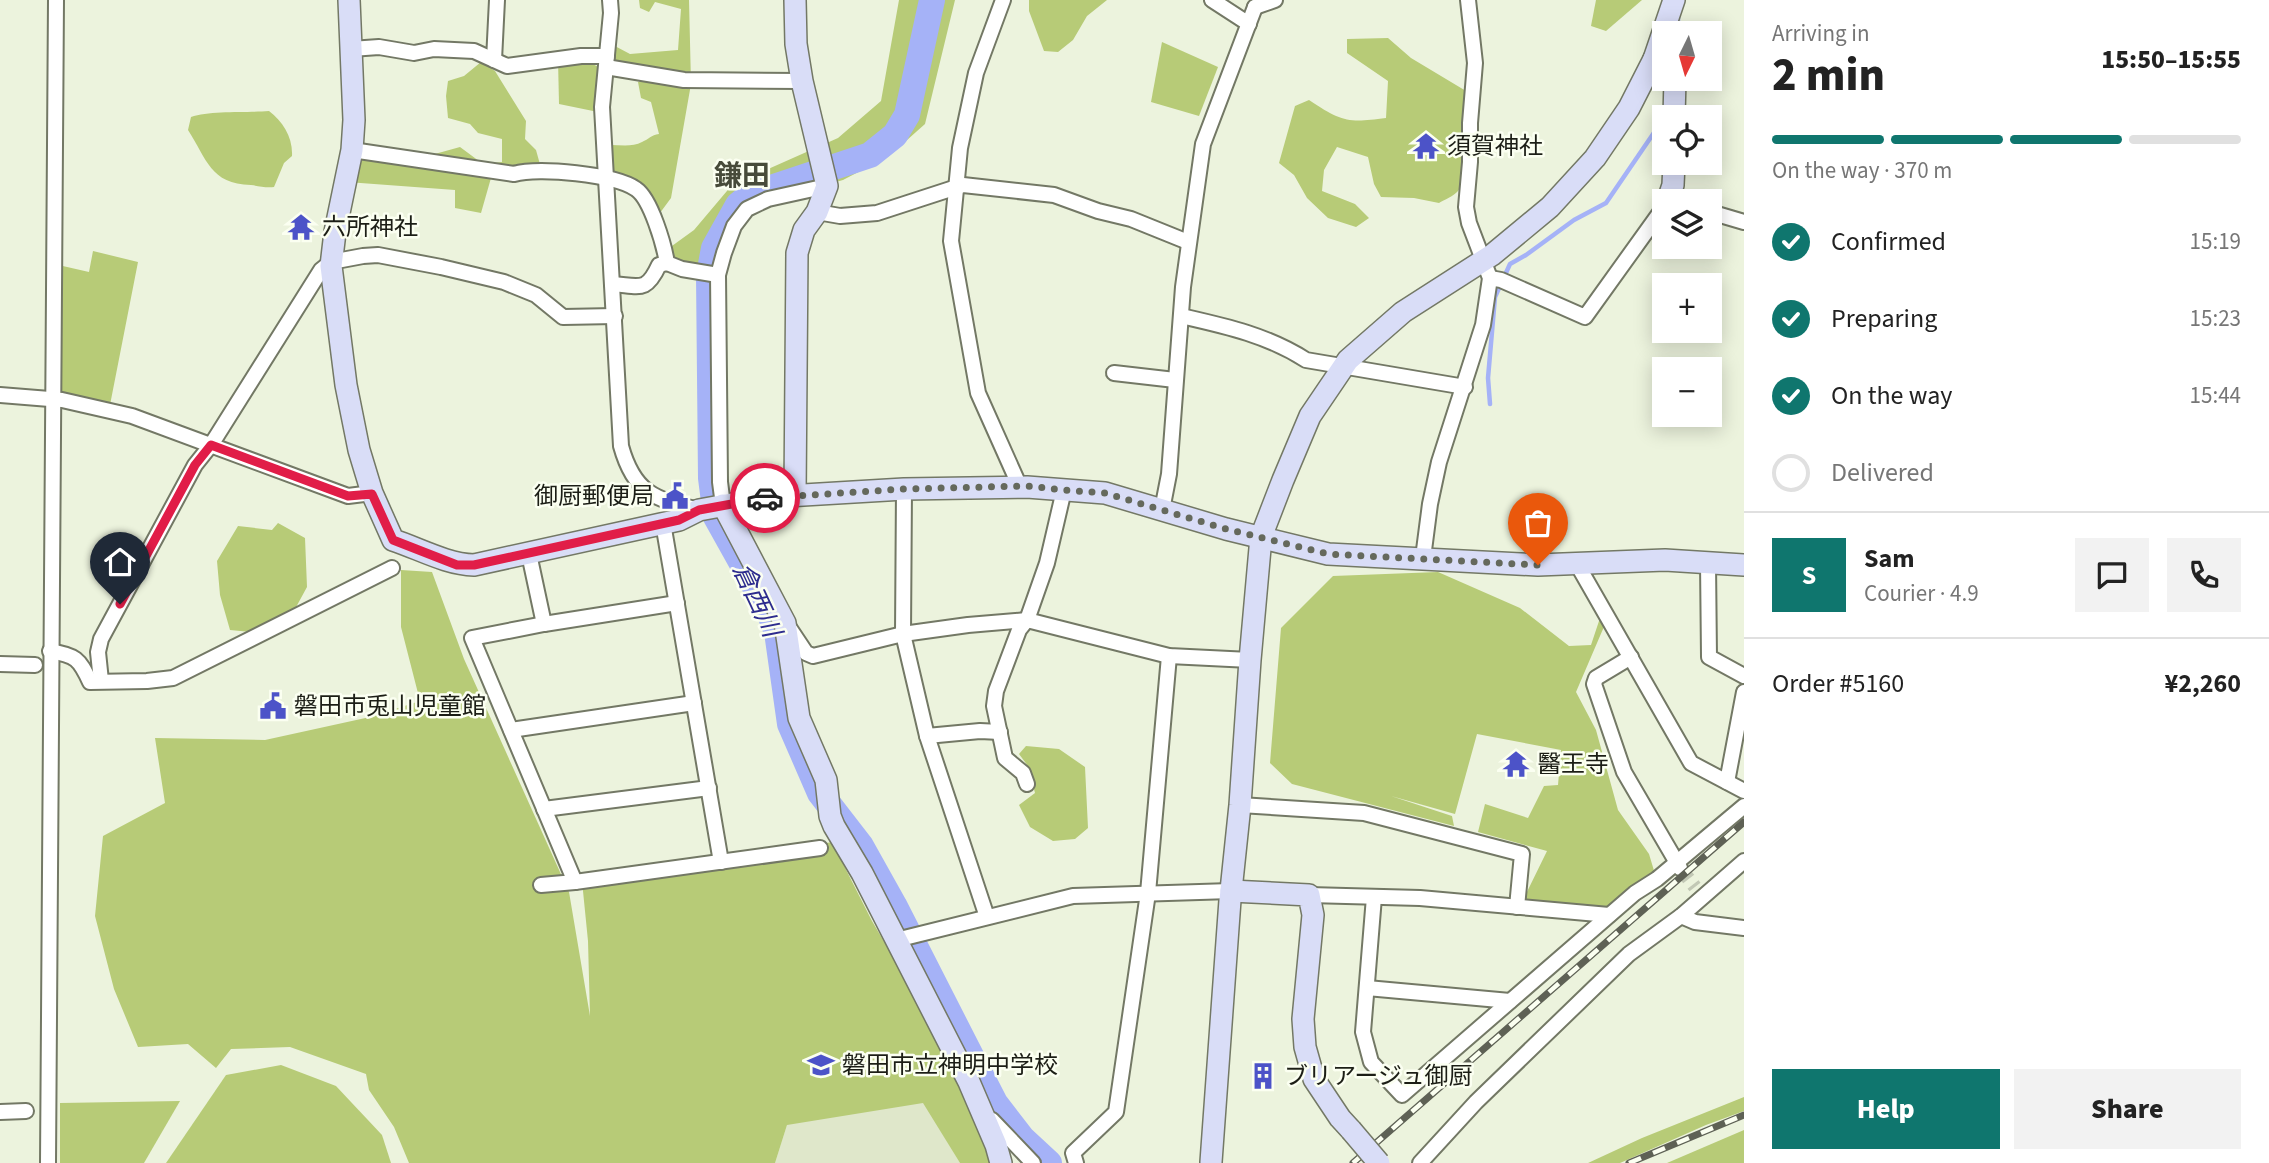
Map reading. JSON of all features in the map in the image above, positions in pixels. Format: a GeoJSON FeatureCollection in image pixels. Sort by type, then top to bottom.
{"type":"FeatureCollection","features":[{"type":"Feature","properties":{"kind":"street"},"geometry":{"type":"LineString","coordinates":[[48,1163],[56,0]]}},
{"type":"Feature","properties":{"kind":"street"},"geometry":{"type":"LineString","coordinates":[[349,0],[352,150],[331,262],[346,385],[359,450],[372,494],[393,540],[457,565],[474,565],[679,520],[699,510],[723,505],[795,495],[904,489],[1020,487],[1105,493],[1328,554],[1538,565],[1665,560],[1744,565]]}},
{"type":"Feature","properties":{"kind":"street"},"geometry":{"type":"LineString","coordinates":[[494,60],[497,0]]}},
{"type":"Feature","properties":{"kind":"street"},"geometry":{"type":"LineString","coordinates":[[610,0],[601,107],[621,446],[626,466],[641,488],[668,503],[699,510]]}},
{"type":"Feature","properties":{"kind":"street"},"geometry":{"type":"LineString","coordinates":[[795,0],[796,44],[802,81],[826,181],[817,212],[804,230],[797,253],[795,495]]}},
{"type":"Feature","properties":{"kind":"street"},"geometry":{"type":"LineString","coordinates":[[1003,0],[976,74],[960,148],[951,241],[978,393],[1020,487]]}},
{"type":"Feature","properties":{"kind":"street"},"geometry":{"type":"LineString","coordinates":[[1212,0],[1249,24]]}},
{"type":"Feature","properties":{"kind":"street"},"geometry":{"type":"LineString","coordinates":[[1162,510],[1169,474],[1188,242],[1203,144],[1249,24],[1253,4],[1275,0]]}},
{"type":"Feature","properties":{"kind":"street"},"geometry":{"type":"LineString","coordinates":[[1423,558],[1439,462],[1483,325],[1486,270],[1466,207],[1470,162],[1469,123],[1475,63],[1468,0]]}},
{"type":"Feature","properties":{"kind":"street"},"geometry":{"type":"LineString","coordinates":[[1669,21],[1674,0]]}},
{"type":"Feature","properties":{"kind":"street"},"geometry":{"type":"LineString","coordinates":[[351,49],[379,47],[414,53],[434,49],[474,51],[507,66],[581,56],[684,80],[802,81]]}},
{"type":"Feature","properties":{"kind":"street"},"geometry":{"type":"LineString","coordinates":[[1211,1163],[1261,537],[1310,416],[1348,360],[1403,312],[1486,270],[1550,208],[1595,158],[1652,73]]}},
{"type":"Feature","properties":{"kind":"street"},"geometry":{"type":"LineString","coordinates":[[352,150],[514,174],[527,170],[606,177],[638,189],[650,209],[667,263]]}},
{"type":"Feature","properties":{"kind":"street"},"geometry":{"type":"LineString","coordinates":[[826,181],[768,198],[747,209],[734,226],[718,275],[720,482],[723,505],[786,623],[806,653],[813,656],[903,635],[968,625],[1027,620],[1170,656],[1250,660]]}},
{"type":"Feature","properties":{"kind":"street"},"geometry":{"type":"LineString","coordinates":[[817,212],[840,216],[877,213],[963,184],[1054,195],[1098,211],[1131,219],[1188,242]]}},
{"type":"Feature","properties":{"kind":"street"},"geometry":{"type":"LineString","coordinates":[[1722,216],[1744,222]]}},
{"type":"Feature","properties":{"kind":"street"},"geometry":{"type":"LineString","coordinates":[[1486,270],[1501,280],[1585,317],[1652,224]]}},
{"type":"Feature","properties":{"kind":"street"},"geometry":{"type":"LineString","coordinates":[[101,681],[98,652],[101,639],[195,465],[211,445],[321,270],[331,262],[378,255],[504,282],[536,295],[563,317],[615,316]]}},
{"type":"Feature","properties":{"kind":"street"},"geometry":{"type":"LineString","coordinates":[[612,284],[644,286],[651,281],[659,265],[667,263],[682,269],[718,275]]}},
{"type":"Feature","properties":{"kind":"street"},"geometry":{"type":"LineString","coordinates":[[1181,316],[1247,331],[1306,360],[1465,387]]}},
{"type":"Feature","properties":{"kind":"street"},"geometry":{"type":"LineString","coordinates":[[1114,373],[1175,380]]}},
{"type":"Feature","properties":{"kind":"street"},"geometry":{"type":"LineString","coordinates":[[0,395],[88,404],[132,416],[348,496],[372,494]]}},
{"type":"Feature","properties":{"kind":"street"},"geometry":{"type":"LineString","coordinates":[[904,489],[903,635],[927,736],[987,917]]}},
{"type":"Feature","properties":{"kind":"street"},"geometry":{"type":"LineString","coordinates":[[1027,784],[1023,773],[1005,758],[994,706],[996,691],[1019,630],[1027,620],[1047,562],[1064,490]]}},
{"type":"Feature","properties":{"kind":"street"},"geometry":{"type":"LineString","coordinates":[[663,523],[721,862]]}},
{"type":"Feature","properties":{"kind":"street"},"geometry":{"type":"LineString","coordinates":[[529,554],[544,624]]}},
{"type":"Feature","properties":{"kind":"street"},"geometry":{"type":"LineString","coordinates":[[1708,563],[1709,657],[1744,676]]}},
{"type":"Feature","properties":{"kind":"street"},"geometry":{"type":"LineString","coordinates":[[1577,564],[1691,763],[1744,791]]}},
{"type":"Feature","properties":{"kind":"street"},"geometry":{"type":"LineString","coordinates":[[50,651],[74,656],[90,682],[173,678],[392,568]]}},
{"type":"Feature","properties":{"kind":"street"},"geometry":{"type":"LineString","coordinates":[[575,882],[472,638],[677,603]]}},
{"type":"Feature","properties":{"kind":"street"},"geometry":{"type":"LineString","coordinates":[[786,623],[799,718],[826,780],[830,817],[896,940],[986,1119],[1001,1163]]}},
{"type":"Feature","properties":{"kind":"street"},"geometry":{"type":"LineString","coordinates":[[1076,1163],[1073,1153],[1116,1112],[1147,893],[1170,656]]}},
{"type":"Feature","properties":{"kind":"street"},"geometry":{"type":"LineString","coordinates":[[1631,657],[1596,678],[1594,684],[1624,772],[1678,866]]}},
{"type":"Feature","properties":{"kind":"street"},"geometry":{"type":"LineString","coordinates":[[0,664],[35,666]]}},
{"type":"Feature","properties":{"kind":"street"},"geometry":{"type":"LineString","coordinates":[[1727,782],[1744,692]]}},
{"type":"Feature","properties":{"kind":"street"},"geometry":{"type":"LineString","coordinates":[[511,730],[694,703]]}},
{"type":"Feature","properties":{"kind":"street"},"geometry":{"type":"LineString","coordinates":[[927,736],[1000,732]]}},
{"type":"Feature","properties":{"kind":"street"},"geometry":{"type":"LineString","coordinates":[[544,809],[709,788]]}},
{"type":"Feature","properties":{"kind":"street"},"geometry":{"type":"LineString","coordinates":[[1240,805],[1364,813],[1522,854],[1517,907]]}},
{"type":"Feature","properties":{"kind":"street"},"geometry":{"type":"LineString","coordinates":[[1374,897],[1363,1032],[1371,1062],[1402,1095],[1609,915],[1678,866],[1744,806]]}},
{"type":"Feature","properties":{"kind":"street"},"geometry":{"type":"LineString","coordinates":[[541,885],[820,848]]}},
{"type":"Feature","properties":{"kind":"street"},"geometry":{"type":"LineString","coordinates":[[1420,1163],[1476,1101],[1629,954],[1681,916],[1699,892],[1744,861]]}},
{"type":"Feature","properties":{"kind":"street"},"geometry":{"type":"LineString","coordinates":[[896,940],[1073,896],[1147,893],[1231,891],[1374,897],[1609,915]]}},
{"type":"Feature","properties":{"kind":"street"},"geometry":{"type":"LineString","coordinates":[[1309,895],[1313,915],[1303,1019],[1305,1047],[1314,1079],[1379,1163]]}},
{"type":"Feature","properties":{"kind":"street"},"geometry":{"type":"LineString","coordinates":[[1681,916],[1695,922],[1744,928]]}},
{"type":"Feature","properties":{"kind":"street"},"geometry":{"type":"LineString","coordinates":[[1367,988],[1510,1001]]}},
{"type":"Feature","properties":{"kind":"street"},"geometry":{"type":"LineString","coordinates":[[0,1112],[26,1111]]}},
{"type":"Feature","properties":{"kind":"street"},"geometry":{"type":"LineString","coordinates":[[986,1119],[992,1120],[1032,1163]]}},
{"type":"Feature","properties":{"kind":"shaded area","name":"磐田市立神明中学校"},"geometry":{"type":"Polygon","coordinates":[[[783,908],[924,1103],[960,1163],[775,1163],[787,1125],[783,908]]]}},
{"type":"Feature","properties":{"kind":"green space"},"geometry":{"type":"Polygon","coordinates":[[[639,0],[689,0],[691,84],[671,198],[654,221],[637,189],[606,177],[611,145],[635,145],[659,134],[651,102],[641,98],[638,82],[661,76],[610,67],[613,45],[630,54],[678,50],[681,9],[655,2],[649,12],[640,8],[639,0]]]}},
{"type":"Feature","properties":{"kind":"green space"},"geometry":{"type":"Polygon","coordinates":[[[899,0],[955,0],[925,124],[889,156],[843,180],[747,209],[718,275],[682,269],[665,251],[694,230],[732,185],[838,138],[881,101],[899,0]]]}},
{"type":"Feature","properties":{"kind":"green space"},"geometry":{"type":"Polygon","coordinates":[[[1029,0],[1107,0],[1087,16],[1073,40],[1058,52],[1044,51],[1029,11],[1029,0]]]}},
{"type":"Feature","properties":{"kind":"green space"},"geometry":{"type":"Polygon","coordinates":[[[1596,0],[1642,0],[1606,31],[1591,26],[1596,0]]]}},
{"type":"Feature","properties":{"kind":"green space"},"geometry":{"type":"Polygon","coordinates":[[[1388,38],[1411,58],[1466,91],[1471,143],[1468,170],[1458,191],[1439,203],[1414,198],[1381,197],[1374,184],[1368,157],[1337,147],[1324,170],[1322,191],[1355,204],[1369,218],[1356,227],[1328,218],[1307,198],[1294,175],[1279,163],[1295,106],[1309,100],[1346,119],[1386,118],[1388,81],[1347,53],[1347,39],[1388,38]]]}},
{"type":"Feature","properties":{"kind":"green space"},"geometry":{"type":"Polygon","coordinates":[[[1162,42],[1218,67],[1199,116],[1151,102],[1162,42]]]}},
{"type":"Feature","properties":{"kind":"green space"},"geometry":{"type":"Polygon","coordinates":[[[558,59],[589,62],[602,69],[598,112],[559,104],[558,59]]]}},
{"type":"Feature","properties":{"kind":"green space"},"geometry":{"type":"Polygon","coordinates":[[[481,62],[495,71],[526,121],[525,139],[536,150],[541,168],[493,171],[481,213],[455,208],[455,190],[347,182],[352,150],[424,157],[460,147],[483,164],[502,162],[502,139],[478,133],[470,124],[448,118],[448,81],[464,76],[481,62]]]}},
{"type":"Feature","properties":{"kind":"green space"},"geometry":{"type":"Polygon","coordinates":[[[269,111],[286,130],[292,149],[292,156],[284,163],[274,187],[237,184],[218,175],[205,160],[188,130],[191,117],[199,115],[269,111]]]}},
{"type":"Feature","properties":{"kind":"green space"},"geometry":{"type":"Polygon","coordinates":[[[93,251],[138,262],[109,410],[62,400],[54,264],[89,272],[93,251]]]}},
{"type":"Feature","properties":{"kind":"green space"},"geometry":{"type":"Polygon","coordinates":[[[278,523],[305,538],[307,587],[295,609],[262,633],[230,630],[220,595],[217,561],[238,526],[272,530],[278,523]]]}},
{"type":"Feature","properties":{"kind":"green space"},"geometry":{"type":"Polygon","coordinates":[[[401,570],[432,572],[464,659],[569,892],[590,1016],[588,941],[582,881],[751,857],[832,842],[872,921],[956,1058],[996,1163],[960,1163],[923,1103],[787,1125],[775,1163],[409,1163],[394,1127],[369,1090],[366,1074],[290,1047],[231,1049],[216,1068],[188,1044],[138,1047],[114,989],[95,916],[103,836],[165,803],[155,738],[265,740],[370,717],[420,701],[401,627],[401,570]]]}},
{"type":"Feature","properties":{"kind":"green space"},"geometry":{"type":"Polygon","coordinates":[[[1438,572],[1520,608],[1569,646],[1591,645],[1603,609],[1606,622],[1576,692],[1596,730],[1618,810],[1649,854],[1655,874],[1605,909],[1522,902],[1547,851],[1478,832],[1485,804],[1528,818],[1544,786],[1558,785],[1561,750],[1477,734],[1455,814],[1391,796],[1452,816],[1454,826],[1292,784],[1270,763],[1281,628],[1333,576],[1438,572]]]}},
{"type":"Feature","properties":{"kind":"green space"},"geometry":{"type":"Polygon","coordinates":[[[1026,746],[1059,749],[1085,767],[1088,828],[1075,839],[1053,841],[1030,827],[1019,805],[1035,793],[1028,766],[1019,754],[1026,746]]]}},
{"type":"Feature","properties":{"kind":"green space"},"geometry":{"type":"Polygon","coordinates":[[[281,1065],[336,1086],[382,1135],[391,1163],[166,1163],[226,1075],[281,1065]]]}},
{"type":"Feature","properties":{"kind":"green space"},"geometry":{"type":"Polygon","coordinates":[[[1744,1097],[1744,1111],[1620,1163],[1588,1163],[1642,1138],[1744,1097]]]}},
{"type":"Feature","properties":{"kind":"green space"},"geometry":{"type":"Polygon","coordinates":[[[180,1101],[144,1163],[60,1163],[60,1103],[180,1101]]]}},
{"type":"Feature","properties":{"kind":"green space"},"geometry":{"type":"Polygon","coordinates":[[[1744,1130],[1744,1163],[1667,1163],[1744,1130]]]}},
{"type":"Feature","properties":{"kind":"waterway","name":"倉西川"},"geometry":{"type":"LineString","coordinates":[[932,0],[907,115],[895,135],[870,155],[750,195],[738,205],[714,248],[709,275],[711,478],[716,517],[769,612],[777,632],[790,724],[820,793],[861,846],[995,1103],[1022,1138],[1049,1163]]}},
{"type":"Feature","properties":{"kind":"waterway"},"geometry":{"type":"LineString","coordinates":[[1490,404],[1488,378],[1495,297],[1510,264],[1574,220],[1606,203],[1652,136]]}},
{"type":"Feature","properties":{"kind":"tunnel"},"geometry":{"type":"LineString","coordinates":[[1680,868],[1695,887]]}},
{"type":"Feature","properties":{"kind":"railway"},"geometry":{"type":"LineString","coordinates":[[1353,1163],[1744,822]]}},
{"type":"Feature","properties":{"kind":"railway"},"geometry":{"type":"LineString","coordinates":[[1629,1163],[1744,1115]]}},
{"type":"Feature","properties":{"kind":"way so far"},"geometry":{"type":"LineString","coordinates":[[765,498],[823,492],[1027,486],[1105,493],[1226,529],[1328,554],[1538,565]]}},
{"type":"Feature","properties":{"kind":"place","name":"須賀神社"},"geometry":{"type":"Point","coordinates":[1426,146]}},
{"type":"Feature","properties":{"kind":"place","name":"六所神社"},"geometry":{"type":"Point","coordinates":[301,227]}},
{"type":"Feature","properties":{"kind":"place","name":"御厨郵便局"},"geometry":{"type":"Point","coordinates":[675,496]}},
{"type":"Feature","properties":{"kind":"place","name":"磐田市兎山児童館"},"geometry":{"type":"Point","coordinates":[273,706]}},
{"type":"Feature","properties":{"kind":"place","name":"醫王寺"},"geometry":{"type":"Point","coordinates":[1516,764]}},
{"type":"Feature","properties":{"kind":"place","name":"磐田市立神明中学校"},"geometry":{"type":"Point","coordinates":[821,1065]}},
{"type":"Feature","properties":{"kind":"place","name":"ブリアージュ御厨"},"geometry":{"type":"Point","coordinates":[1263,1076]}},
{"type":"Feature","properties":{"kind":"district","name":"鎌田"},"geometry":{"type":"Point","coordinates":[742,176]}},
{"type":"Feature","properties":{"kind":"route"},"geometry":{"type":"LineString","coordinates":[[120,604],[195,465],[211,445],[348,496],[372,494],[393,540],[457,565],[491,562],[679,520],[699,510],[765,498]]}}]}
